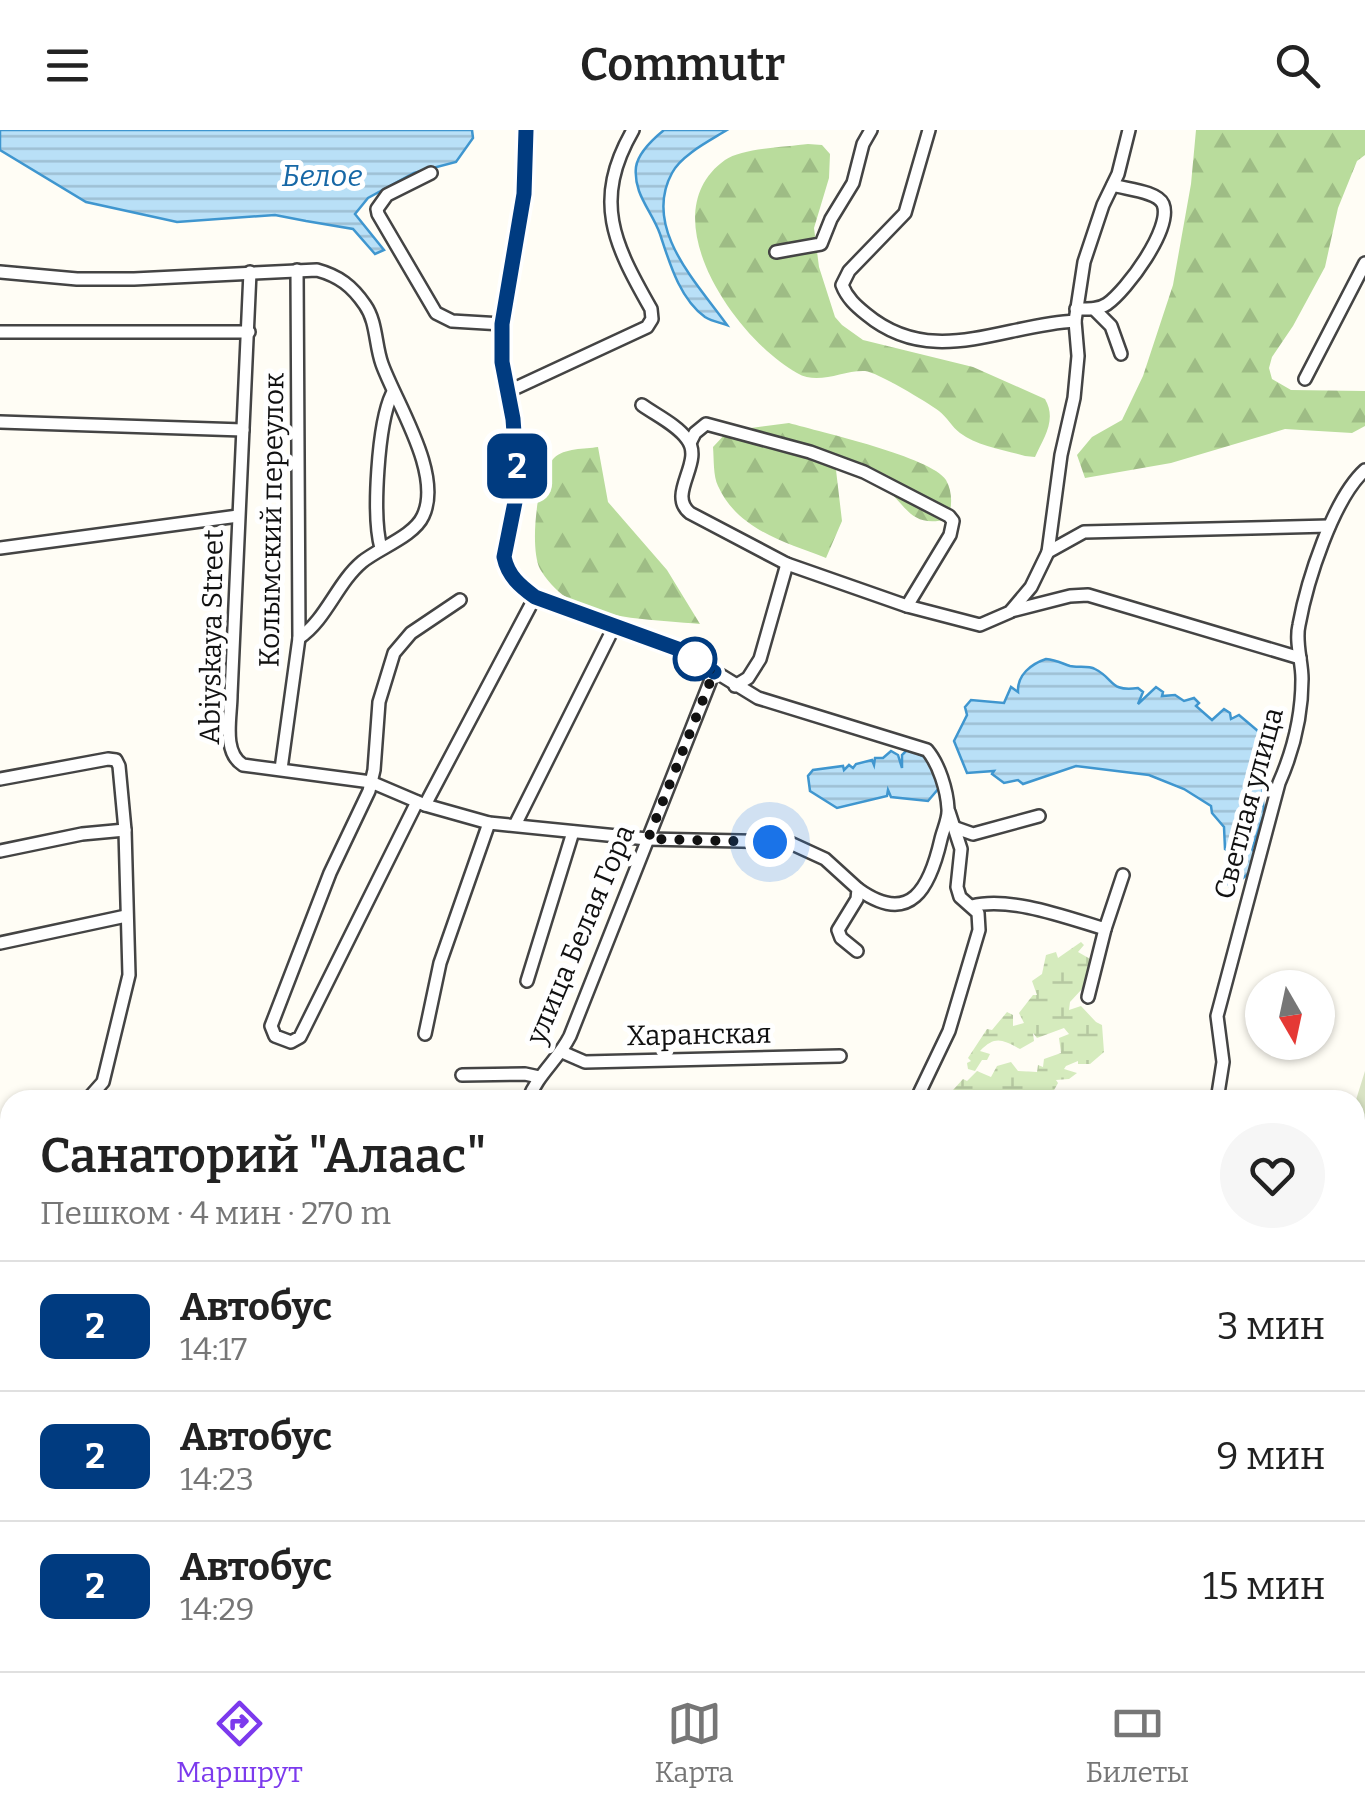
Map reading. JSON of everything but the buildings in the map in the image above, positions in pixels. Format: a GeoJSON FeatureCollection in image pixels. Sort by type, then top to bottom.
{"type":"FeatureCollection","features":[{"type":"Feature","properties":{"kind":"street"},"geometry":{"type":"LineString","coordinates":[[526,130],[524,194],[502,324],[502,362],[513,419],[518,487],[504,557],[512,577],[535,597],[678,649],[735,686],[777,705],[913,744],[926,750],[936,762],[962,850],[957,887],[960,897],[980,919],[949,1032],[921,1090]]}},
{"type":"Feature","properties":{"kind":"street"},"geometry":{"type":"LineString","coordinates":[[507,392],[647,327],[652,320],[651,310],[619,246],[611,206],[611,180],[633,130]]}},
{"type":"Feature","properties":{"kind":"street"},"geometry":{"type":"LineString","coordinates":[[776,252],[822,244],[831,218],[854,183],[863,144],[871,130]]}},
{"type":"Feature","properties":{"kind":"street"},"geometry":{"type":"LineString","coordinates":[[928,130],[905,213],[849,270],[842,285],[866,314],[895,336],[936,342],[966,341],[1107,304],[1147,260],[1164,213],[1164,206],[1156,197],[1113,185]]}},
{"type":"Feature","properties":{"kind":"street"},"geometry":{"type":"LineString","coordinates":[[642,405],[690,443],[692,458],[681,497],[684,508],[788,564],[907,606],[980,624],[999,619],[1031,587],[1048,552],[1061,455],[1074,398],[1076,315],[1084,262],[1129,130]]}},
{"type":"Feature","properties":{"kind":"street"},"geometry":{"type":"LineString","coordinates":[[432,173],[382,199],[378,214],[436,312],[452,321],[502,324]]}},
{"type":"Feature","properties":{"kind":"street"},"geometry":{"type":"LineString","coordinates":[[1305,379],[1365,263]]}},
{"type":"Feature","properties":{"kind":"street","name":"Колымский переулок"},"geometry":{"type":"LineString","coordinates":[[281,769],[298,638],[298,270]]}},
{"type":"Feature","properties":{"kind":"street"},"geometry":{"type":"LineString","coordinates":[[0,272],[115,279],[317,270],[336,276],[368,308],[392,394],[418,442],[427,492],[421,520],[345,578],[298,638]]}},
{"type":"Feature","properties":{"kind":"street","name":"Abiyskaya Street"},"geometry":{"type":"LineString","coordinates":[[250,272],[232,755],[244,765],[371,782],[421,803],[489,823],[648,839],[788,842],[825,859],[858,890]]}},
{"type":"Feature","properties":{"kind":"street"},"geometry":{"type":"LineString","coordinates":[[1094,309],[1111,326],[1121,354]]}},
{"type":"Feature","properties":{"kind":"street"},"geometry":{"type":"LineString","coordinates":[[0,332],[249,332]]}},
{"type":"Feature","properties":{"kind":"street"},"geometry":{"type":"LineString","coordinates":[[381,548],[381,425],[392,394]]}},
{"type":"Feature","properties":{"kind":"street"},"geometry":{"type":"LineString","coordinates":[[0,422],[243,430]]}},
{"type":"Feature","properties":{"kind":"street"},"geometry":{"type":"LineString","coordinates":[[690,443],[706,424],[794,448],[864,472],[949,516],[953,522],[950,534],[907,606]]}},
{"type":"Feature","properties":{"kind":"street","name":"Светлая улица"},"geometry":{"type":"LineString","coordinates":[[1219,1090],[1224,1062],[1217,1016],[1279,783],[1292,753],[1301,702],[1298,625],[1329,526],[1348,487],[1365,470]]}},
{"type":"Feature","properties":{"kind":"street"},"geometry":{"type":"LineString","coordinates":[[0,548],[238,516]]}},
{"type":"Feature","properties":{"kind":"street"},"geometry":{"type":"LineString","coordinates":[[1048,552],[1071,537],[1101,530],[1329,526]]}},
{"type":"Feature","properties":{"kind":"street"},"geometry":{"type":"LineString","coordinates":[[735,686],[748,678],[760,659],[788,564]]}},
{"type":"Feature","properties":{"kind":"street"},"geometry":{"type":"LineString","coordinates":[[1010,612],[1088,595],[1300,658]]}},
{"type":"Feature","properties":{"kind":"street"},"geometry":{"type":"LineString","coordinates":[[460,600],[411,633],[394,653],[379,702],[371,782],[330,873],[271,1026],[271,1032],[283,1040],[296,1042],[300,1038],[421,803],[535,597]]}},
{"type":"Feature","properties":{"kind":"street"},"geometry":{"type":"LineString","coordinates":[[515,825],[615,625]]}},
{"type":"Feature","properties":{"kind":"street","name":"улица Белая Гора"},"geometry":{"type":"LineString","coordinates":[[533,1090],[562,1052],[714,672]]}},
{"type":"Feature","properties":{"kind":"street"},"geometry":{"type":"LineString","coordinates":[[0,779],[116,760],[122,780],[129,974],[103,1082],[96,1090]]}},
{"type":"Feature","properties":{"kind":"street"},"geometry":{"type":"LineString","coordinates":[[857,950],[840,938],[838,930],[857,899],[858,890],[871,898],[898,904],[921,894],[937,857],[949,812]]}},
{"type":"Feature","properties":{"kind":"street"},"geometry":{"type":"LineString","coordinates":[[956,828],[973,834],[1039,816]]}},
{"type":"Feature","properties":{"kind":"street"},"geometry":{"type":"LineString","coordinates":[[425,1034],[440,963],[489,823]]}},
{"type":"Feature","properties":{"kind":"street"},"geometry":{"type":"LineString","coordinates":[[0,851],[82,834],[125,830]]}},
{"type":"Feature","properties":{"kind":"street"},"geometry":{"type":"LineString","coordinates":[[527,981],[573,832]]}},
{"type":"Feature","properties":{"kind":"street"},"geometry":{"type":"LineString","coordinates":[[1088,997],[1123,875]]}},
{"type":"Feature","properties":{"kind":"street"},"geometry":{"type":"LineString","coordinates":[[972,906],[989,904],[1036,910],[1105,929]]}},
{"type":"Feature","properties":{"kind":"street"},"geometry":{"type":"LineString","coordinates":[[0,943],[126,916]]}},
{"type":"Feature","properties":{"kind":"street","name":"Харанская"},"geometry":{"type":"LineString","coordinates":[[562,1052],[585,1062],[840,1056]]}},
{"type":"Feature","properties":{"kind":"street"},"geometry":{"type":"LineString","coordinates":[[462,1075],[539,1077]]}},
{"type":"Feature","properties":{"kind":"green space"},"geometry":{"type":"Polygon","coordinates":[[[1196,130],[1365,130],[1365,155],[1357,161],[1338,208],[1325,267],[1269,368],[1272,379],[1291,390],[1365,391],[1365,426],[1352,433],[1285,429],[1171,463],[1085,478],[1077,455],[1092,437],[1122,420],[1143,376],[1173,285],[1196,130]]]}},
{"type":"Feature","properties":{"kind":"green space"},"geometry":{"type":"Polygon","coordinates":[[[822,145],[830,154],[829,178],[814,228],[819,267],[835,317],[863,340],[973,367],[1045,399],[1049,421],[1035,457],[967,437],[933,407],[871,373],[805,377],[774,357],[728,306],[698,243],[695,212],[704,184],[733,156],[822,145]]]}},
{"type":"Feature","properties":{"kind":"green space"},"geometry":{"type":"Polygon","coordinates":[[[789,423],[898,454],[937,471],[950,490],[948,519],[919,519],[887,489],[852,467],[836,470],[842,521],[826,558],[750,524],[727,501],[716,482],[713,447],[728,431],[789,423]]]}},
{"type":"Feature","properties":{"kind":"green space"},"geometry":{"type":"Polygon","coordinates":[[[598,447],[608,502],[667,570],[700,624],[631,618],[580,605],[563,595],[540,569],[535,529],[539,495],[548,467],[563,452],[598,447]]]}},
{"type":"Feature","properties":{"kind":"green space"},"geometry":{"type":"Polygon","coordinates":[[[1081,942],[1084,945],[1078,952],[1092,960],[1082,989],[1070,1002],[1069,1010],[1081,1006],[1102,1025],[1104,1052],[1090,1064],[1078,1061],[1066,1066],[1064,1069],[1077,1073],[1069,1079],[1056,1080],[1054,1090],[953,1090],[977,1071],[991,1077],[997,1066],[1011,1062],[1018,1071],[1037,1072],[1044,1059],[1061,1053],[1059,1038],[1069,1034],[1064,1028],[1037,1038],[1033,1033],[1034,1041],[1020,1049],[994,1041],[980,1051],[990,1054],[975,1071],[968,1069],[967,1063],[987,1029],[992,1030],[1007,1012],[1013,1015],[1013,1026],[1024,1023],[1019,1013],[1037,995],[1032,981],[1042,974],[1046,955],[1056,952],[1058,958],[1081,942]]]}},
{"type":"Feature","properties":{"kind":"water","name":"Белое"},"geometry":{"type":"Polygon","coordinates":[[[0,130],[472,130],[473,138],[456,162],[414,173],[368,198],[355,214],[384,250],[375,254],[353,229],[275,215],[177,222],[86,202],[0,150],[0,130]]]}},
{"type":"Feature","properties":{"kind":"water"},"geometry":{"type":"Polygon","coordinates":[[[664,130],[727,130],[676,166],[665,194],[664,214],[677,254],[727,325],[705,317],[688,300],[637,186],[640,157],[664,130]]]}},
{"type":"Feature","properties":{"kind":"water"},"geometry":{"type":"Polygon","coordinates":[[[1046,659],[1092,668],[1117,686],[1138,688],[1143,692],[1138,704],[1156,687],[1163,692],[1162,696],[1175,695],[1184,701],[1194,698],[1199,703],[1196,706],[1212,720],[1224,709],[1231,719],[1239,715],[1265,737],[1269,750],[1264,757],[1264,814],[1252,849],[1258,857],[1254,869],[1243,878],[1236,875],[1235,889],[1232,891],[1224,876],[1232,868],[1230,852],[1225,849],[1224,827],[1211,806],[1184,789],[1149,775],[1076,766],[1023,784],[1018,780],[1004,783],[992,774],[994,771],[967,773],[954,741],[967,715],[965,707],[971,700],[1004,703],[1011,687],[1018,692],[1026,671],[1046,659]]]}},
{"type":"Feature","properties":{"kind":"water"},"geometry":{"type":"Polygon","coordinates":[[[908,749],[929,759],[939,788],[928,801],[891,797],[888,790],[887,796],[837,808],[810,791],[808,776],[813,770],[843,766],[844,770],[849,765],[853,768],[872,760],[874,765],[875,758],[883,758],[891,751],[898,755],[902,768],[902,755],[908,749]]]}},
{"type":"Feature","properties":{"kind":"bus line","name":"2"},"geometry":{"type":"LineString","coordinates":[[526,130],[524,194],[502,324],[502,362],[513,419],[518,487],[504,557],[506,567],[523,589],[535,597],[678,649],[714,672]]}},
{"type":"Feature","properties":{"kind":"route"},"geometry":{"type":"LineString","coordinates":[[695,659],[714,672],[648,839],[770,842]]}}]}
